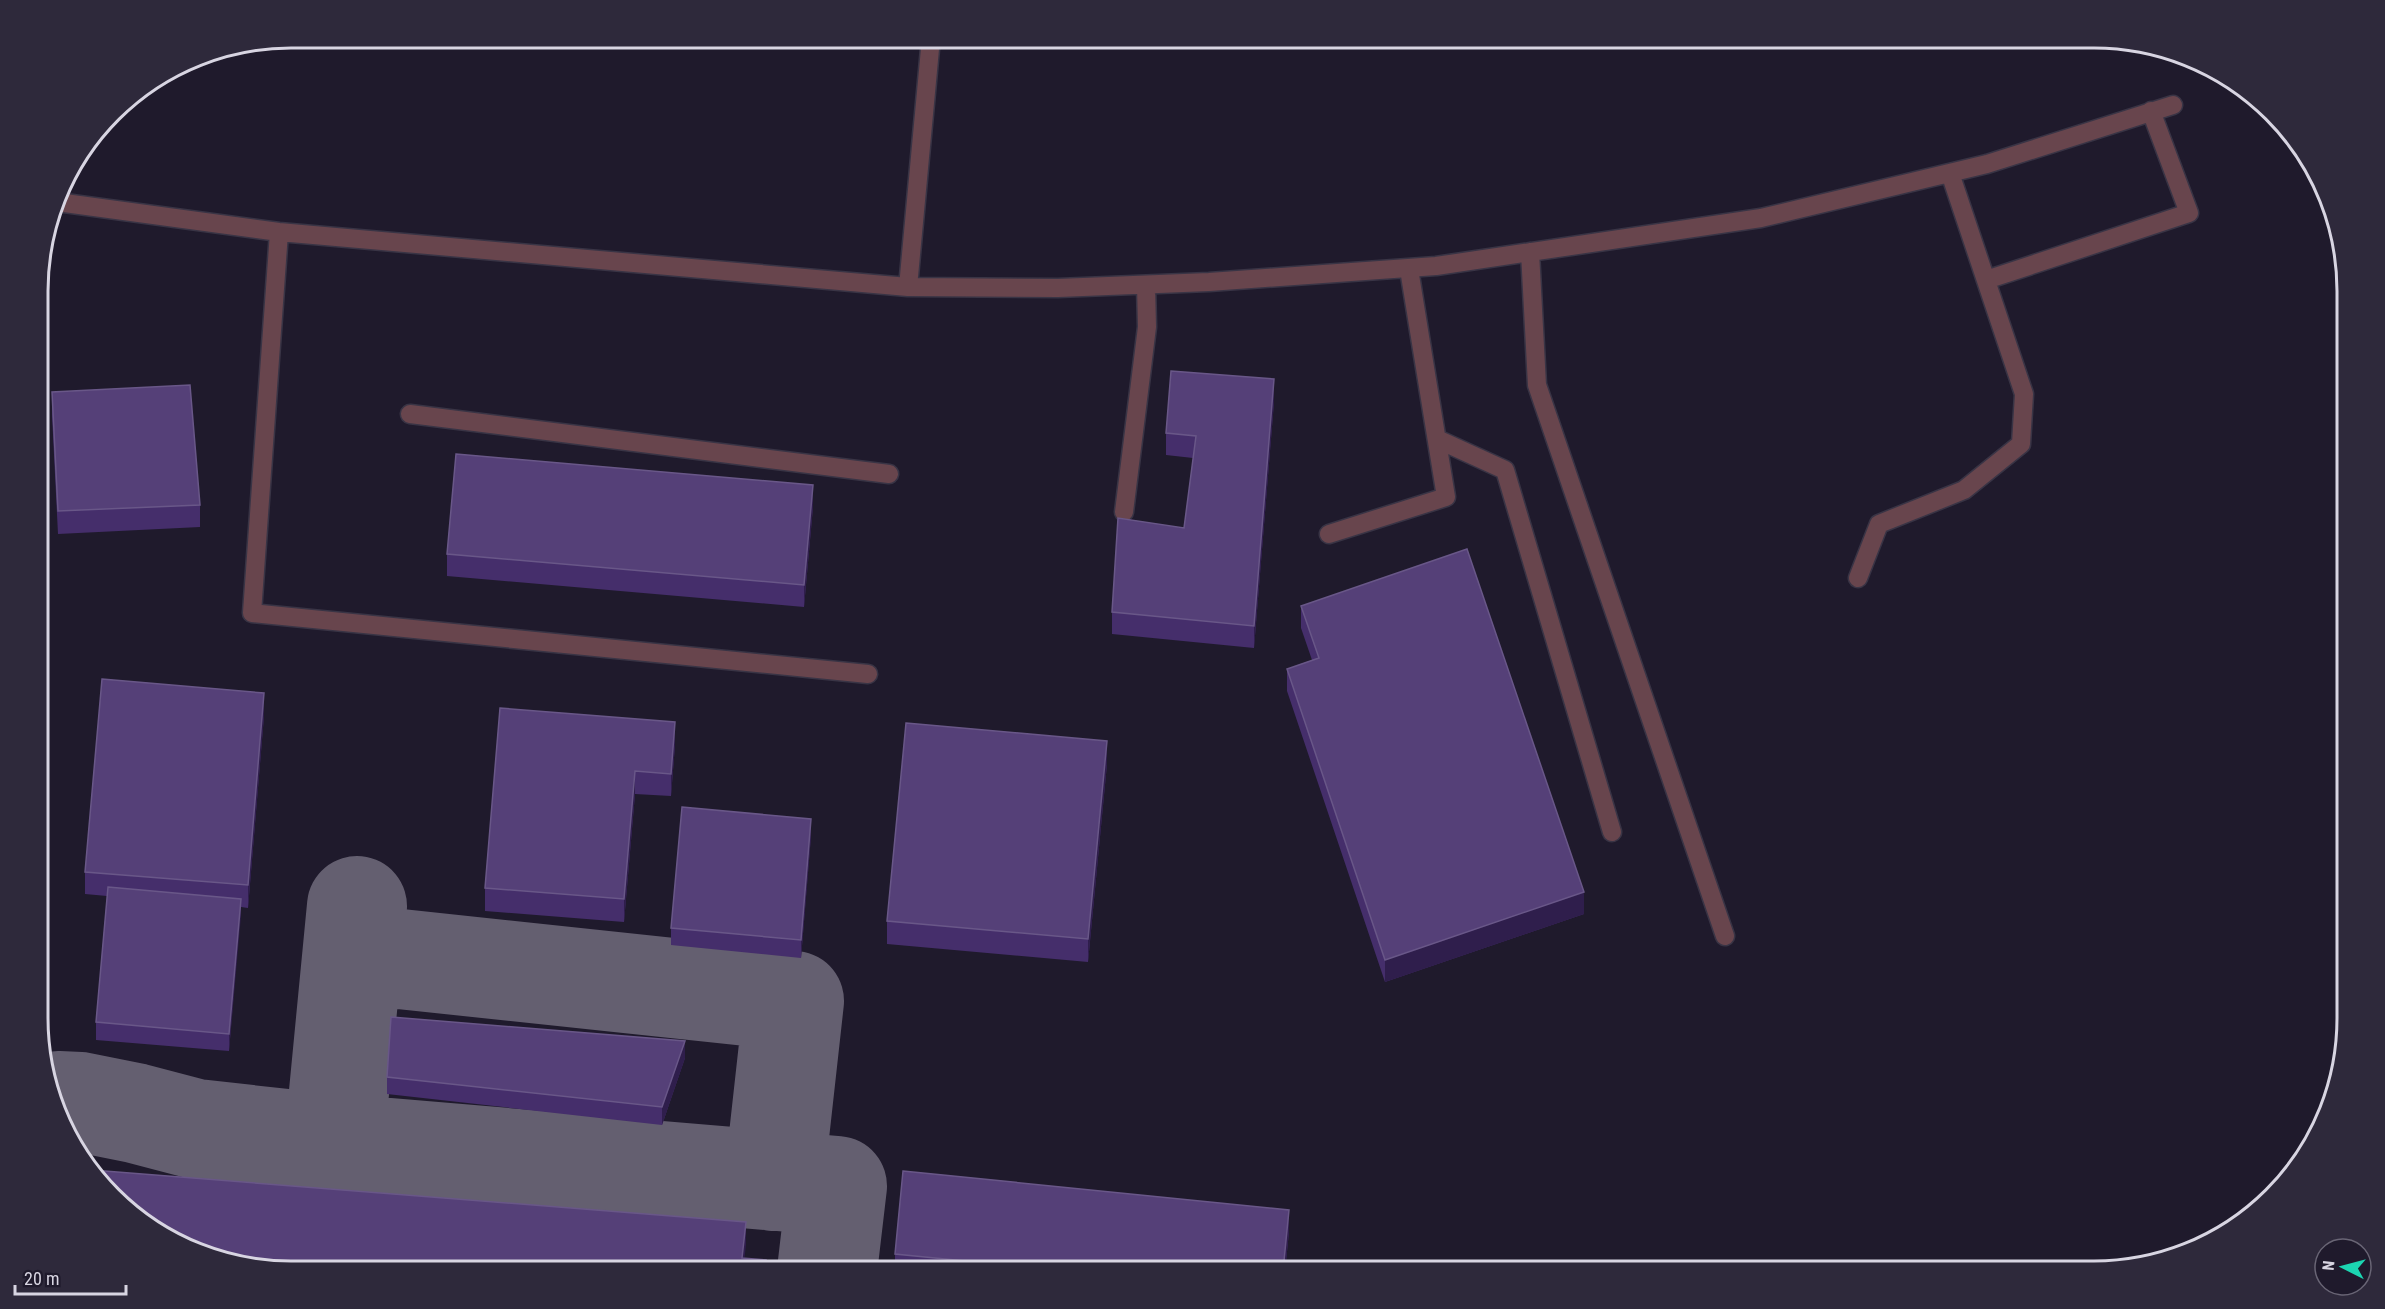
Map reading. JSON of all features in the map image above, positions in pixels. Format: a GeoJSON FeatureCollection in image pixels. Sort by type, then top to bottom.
{"type":"FeatureCollection","features":[{"type":"Feature","properties":{"kind":"lane"},"geometry":{"type":"LineString","coordinates":[[908,287],[930,48]]}},
{"type":"Feature","properties":{"kind":"lane"},"geometry":{"type":"LineString","coordinates":[[64,203],[279,232],[908,287],[1146,285],[1409,269],[1761,218],[1987,164],[2173,105]]}},
{"type":"Feature","properties":{"kind":"lane"},"geometry":{"type":"LineString","coordinates":[[1986,280],[2189,213],[2151,111]]}},
{"type":"Feature","properties":{"kind":"lane"},"geometry":{"type":"LineString","coordinates":[[1858,578],[1879,524],[1964,490],[2021,444],[2024,394],[1950,173]]}},
{"type":"Feature","properties":{"kind":"lane"},"geometry":{"type":"LineString","coordinates":[[279,232],[252,613],[868,674]]}},
{"type":"Feature","properties":{"kind":"lane"},"geometry":{"type":"LineString","coordinates":[[1530,252],[1537,385],[1725,936]]}},
{"type":"Feature","properties":{"kind":"lane"},"geometry":{"type":"LineString","coordinates":[[1329,534],[1446,497],[1409,269]]}},
{"type":"Feature","properties":{"kind":"lane"},"geometry":{"type":"LineString","coordinates":[[1124,512],[1147,327],[1146,285]]}},
{"type":"Feature","properties":{"kind":"lane"},"geometry":{"type":"LineString","coordinates":[[410,414],[889,474]]}},
{"type":"Feature","properties":{"kind":"lane"},"geometry":{"type":"LineString","coordinates":[[1437,439],[1505,470],[1612,832]]}},
{"type":"Feature","properties":{"kind":"building"},"geometry":{"type":"Polygon","coordinates":[[[1171,371],[1274,379],[1254,626],[1112,612],[1118,518],[1184,528],[1196,436],[1166,433],[1171,371]]]}},
{"type":"Feature","properties":{"kind":"building"},"geometry":{"type":"Polygon","coordinates":[[[190,385],[200,505],[58,511],[52,392],[190,385]]]}},
{"type":"Feature","properties":{"kind":"building"},"geometry":{"type":"Polygon","coordinates":[[[456,454],[813,485],[804,585],[447,554],[456,454]]]}},
{"type":"Feature","properties":{"kind":"building"},"geometry":{"type":"Polygon","coordinates":[[[1467,549],[1584,892],[1385,960],[1287,669],[1319,658],[1301,606],[1467,549]]]}},
{"type":"Feature","properties":{"kind":"building"},"geometry":{"type":"Polygon","coordinates":[[[102,679],[264,693],[248,885],[85,872],[102,679]]]}},
{"type":"Feature","properties":{"kind":"building"},"geometry":{"type":"Polygon","coordinates":[[[500,708],[675,722],[671,774],[635,771],[624,899],[485,888],[500,708]]]}},
{"type":"Feature","properties":{"kind":"building"},"geometry":{"type":"Polygon","coordinates":[[[906,723],[1107,741],[1088,939],[887,921],[906,723]]]}},
{"type":"Feature","properties":{"kind":"building"},"geometry":{"type":"Polygon","coordinates":[[[682,807],[811,819],[801,940],[671,928],[682,807]]]}},
{"type":"Feature","properties":{"kind":"building"},"geometry":{"type":"Polygon","coordinates":[[[108,887],[241,899],[229,1034],[96,1022],[108,887]]]}},
{"type":"Feature","properties":{"kind":"building"},"geometry":{"type":"Polygon","coordinates":[[[391,1017],[685,1041],[662,1107],[387,1077],[391,1017]]]}},
{"type":"Feature","properties":{"kind":"building"},"geometry":{"type":"Polygon","coordinates":[[[102,1171],[746,1222],[742,1258],[766,1260],[291,1261],[259,1259],[228,1253],[183,1236],[143,1211],[119,1190],[102,1171]]]}},
{"type":"Feature","properties":{"kind":"building"},"geometry":{"type":"Polygon","coordinates":[[[903,1171],[1289,1210],[1284,1261],[966,1261],[895,1254],[903,1171]]]}},
{"type":"Feature","properties":{"kind":"taxiway"},"geometry":{"type":"LineString","coordinates":[[334,1144],[357,906]]}},
{"type":"Feature","properties":{"kind":"taxiway"},"geometry":{"type":"LineString","coordinates":[[353,954],[794,1001],[774,1181]]}},
{"type":"Feature","properties":{"kind":"taxiway"},"geometry":{"type":"LineString","coordinates":[[63,1101],[80,1102],[135,1113],[196,1129],[295,1140],[837,1186],[828,1261]]}}]}
